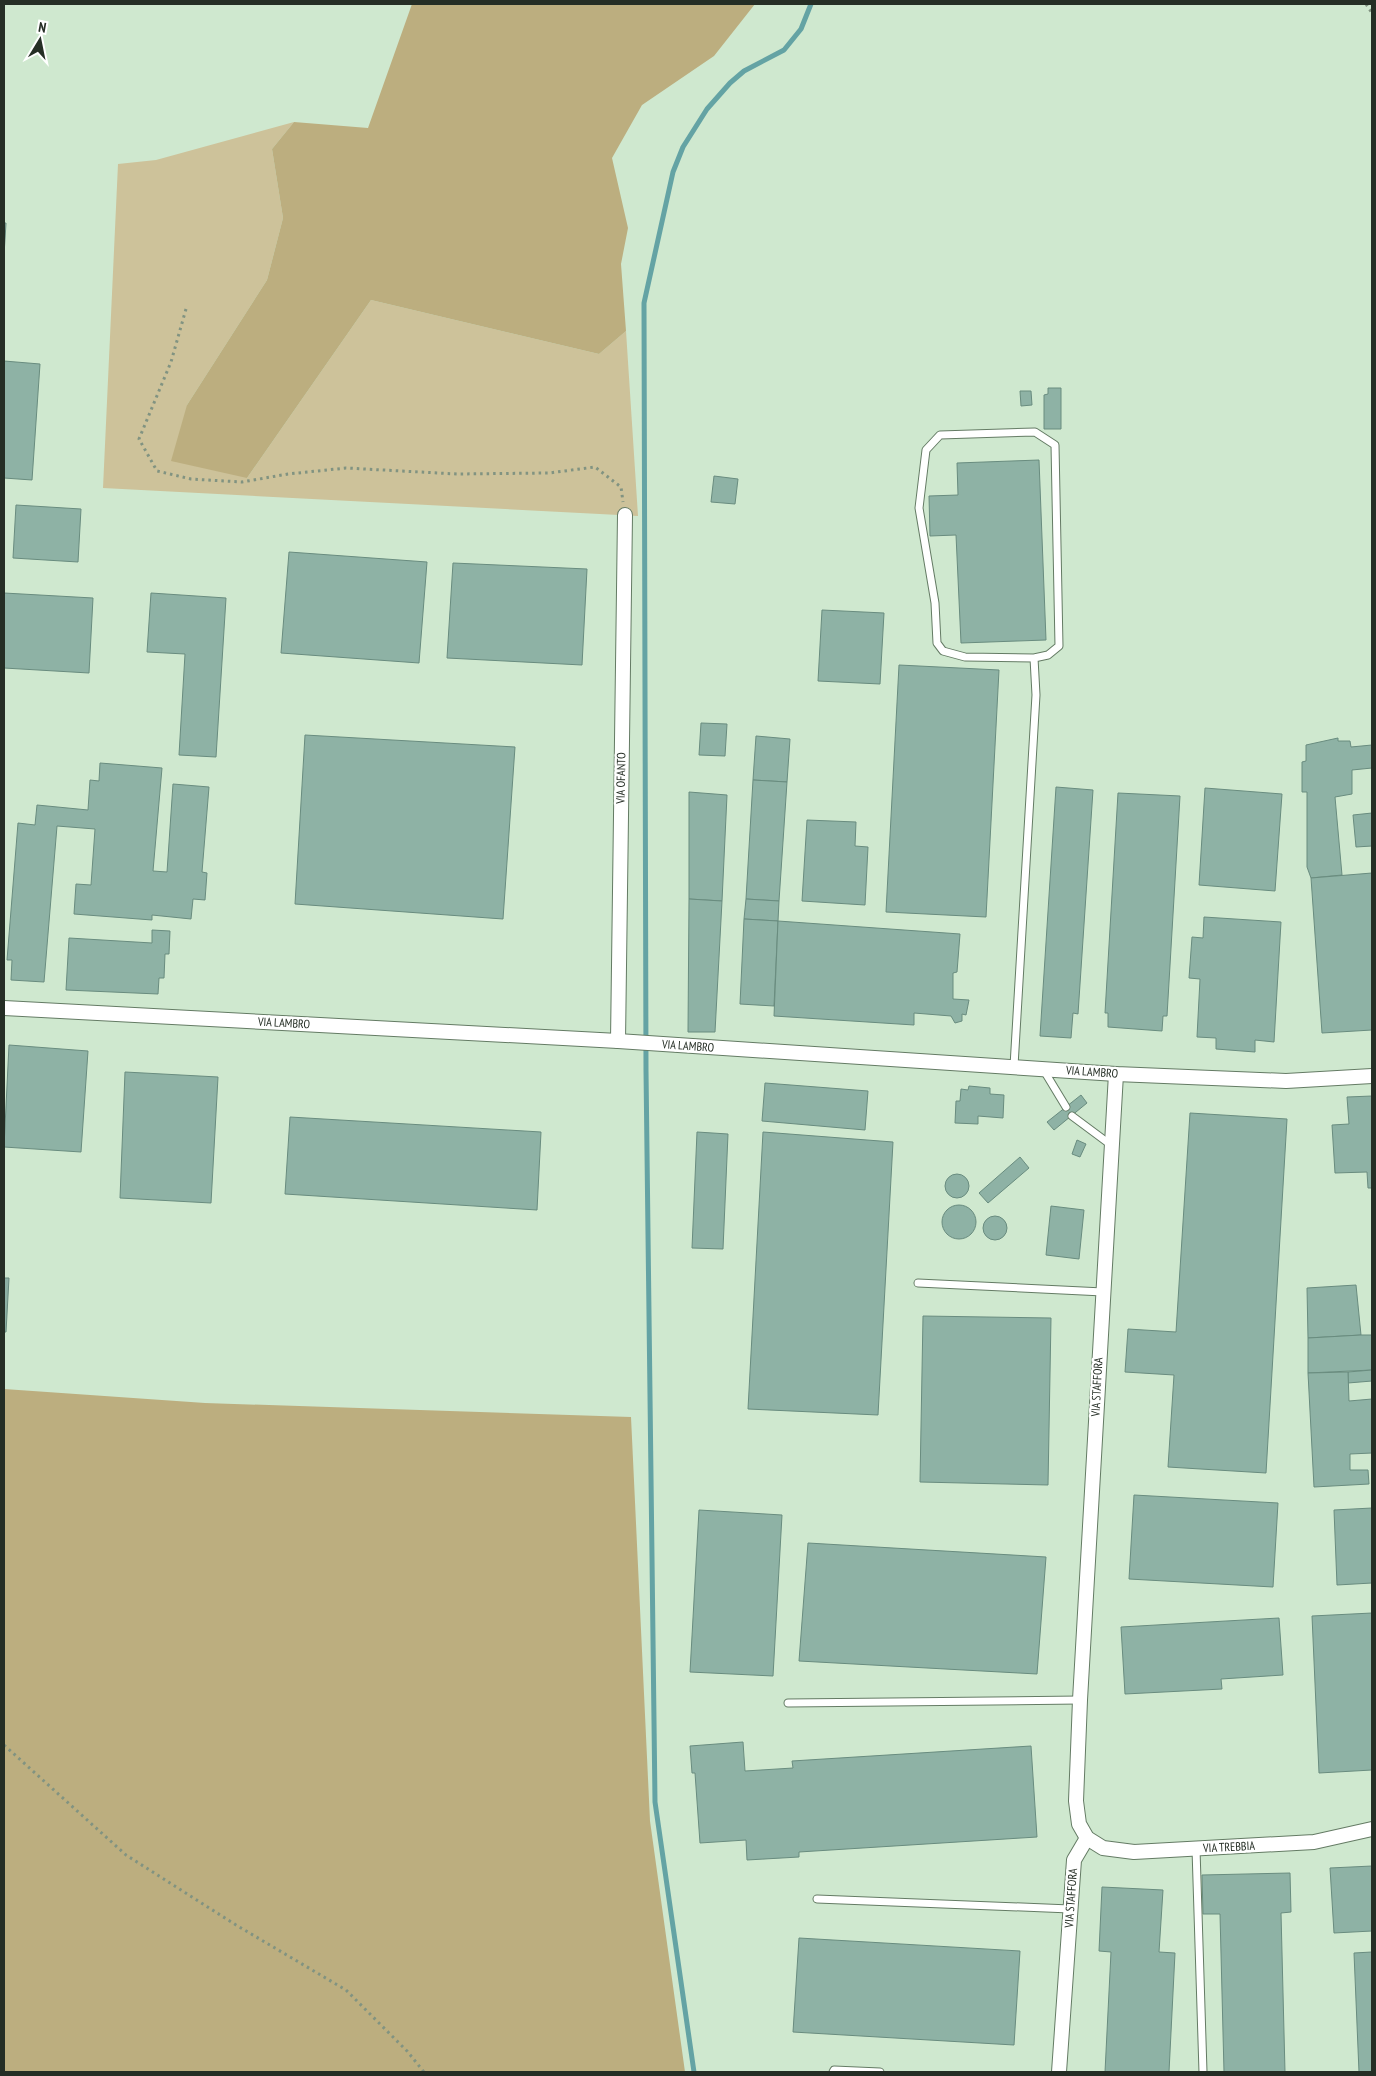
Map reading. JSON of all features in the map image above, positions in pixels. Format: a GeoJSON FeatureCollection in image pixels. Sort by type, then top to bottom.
{"type":"FeatureCollection","features":[{"type":"Feature","properties":{"kind":"street","name":"VIA OFANTO"},"geometry":{"type":"LineString","coordinates":[[623,1042],[625,515]]}},
{"type":"Feature","properties":{"kind":"street","name":"VIA LAMBRO"},"geometry":{"type":"LineString","coordinates":[[4,1008],[661,1044],[1116,1074],[1286,1081],[1372,1076]]}},
{"type":"Feature","properties":{"kind":"street","name":"VIA STAFFORA"},"geometry":{"type":"LineString","coordinates":[[1059,2072],[1074,1860],[1087,1838],[1079,1824],[1076,1801],[1080,1700],[1116,1074]]}},
{"type":"Feature","properties":{"kind":"street","name":"VIA TREBBIA"},"geometry":{"type":"LineString","coordinates":[[1087,1838],[1103,1848],[1134,1852],[1314,1842],[1372,1829]]}},
{"type":"Feature","properties":{"kind":"lane"},"geometry":{"type":"LineString","coordinates":[[1035,432],[1055,445],[1059,646],[1048,655],[1034,658],[965,657],[943,651],[937,643],[935,603],[919,508],[926,450],[940,435],[1035,432]]}},
{"type":"Feature","properties":{"kind":"lane"},"geometry":{"type":"LineString","coordinates":[[1014,1066],[1036,695],[1034,658]]}},
{"type":"Feature","properties":{"kind":"lane"},"geometry":{"type":"LineString","coordinates":[[1043,1069],[1066,1107]]}},
{"type":"Feature","properties":{"kind":"lane"},"geometry":{"type":"LineString","coordinates":[[1072,1116],[1112,1146]]}},
{"type":"Feature","properties":{"kind":"lane"},"geometry":{"type":"LineString","coordinates":[[918,1283],[1103,1292]]}},
{"type":"Feature","properties":{"kind":"lane"},"geometry":{"type":"LineString","coordinates":[[788,1703],[1080,1700]]}},
{"type":"Feature","properties":{"kind":"lane"},"geometry":{"type":"LineString","coordinates":[[1196,1849],[1203,2072]]}},
{"type":"Feature","properties":{"kind":"lane"},"geometry":{"type":"LineString","coordinates":[[817,1899],[1070,1909]]}},
{"type":"Feature","properties":{"kind":"lane"},"geometry":{"type":"LineString","coordinates":[[833,2072],[834,2070],[880,2072]]}},
{"type":"Feature","properties":{"kind":"path"},"geometry":{"type":"LineString","coordinates":[[1366,4],[1372,13]]}},
{"type":"Feature","properties":{"kind":"path"},"geometry":{"type":"LineString","coordinates":[[186,309],[171,362],[139,439],[157,471],[191,479],[242,482],[288,474],[346,468],[457,474],[550,473],[595,467],[621,487],[625,515]]}},
{"type":"Feature","properties":{"kind":"path"},"geometry":{"type":"LineString","coordinates":[[4,1745],[126,1855],[236,1925],[346,1990],[407,2051],[424,2072]]}},
{"type":"Feature","properties":{"kind":"shaded area"},"geometry":{"type":"Polygon","coordinates":[[[412,4],[755,4],[714,56],[642,105],[612,158],[628,228],[621,264],[626,331],[599,354],[371,300],[247,478],[171,461],[187,405],[267,280],[283,218],[272,149],[294,122],[368,128],[412,4]]]}},
{"type":"Feature","properties":{"kind":"shaded area"},"geometry":{"type":"Polygon","coordinates":[[[294,122],[272,149],[283,218],[267,280],[187,405],[247,478],[371,300],[599,354],[626,331],[638,516],[103,488],[118,164],[156,160],[294,122]]]}},
{"type":"Feature","properties":{"kind":"shaded area"},"geometry":{"type":"Polygon","coordinates":[[[4,1389],[205,1403],[631,1417],[650,1821],[685,2072],[4,2072],[4,1389]]]}},
{"type":"Feature","properties":{"kind":"building"},"geometry":{"type":"Polygon","coordinates":[[[4,223],[6,223],[4,255],[4,223]]]}},
{"type":"Feature","properties":{"kind":"building"},"geometry":{"type":"Polygon","coordinates":[[[4,361],[40,364],[32,480],[4,478],[4,361]]]}},
{"type":"Feature","properties":{"kind":"building"},"geometry":{"type":"Polygon","coordinates":[[[1048,388],[1061,388],[1061,429],[1044,429],[1044,395],[1048,394],[1048,388]]]}},
{"type":"Feature","properties":{"kind":"building"},"geometry":{"type":"Polygon","coordinates":[[[1020,391],[1031,391],[1032,405],[1021,406],[1020,391]]]}},
{"type":"Feature","properties":{"kind":"building"},"geometry":{"type":"Polygon","coordinates":[[[1039,460],[1046,640],[961,643],[956,535],[930,536],[929,496],[958,495],[957,463],[1039,460]]]}},
{"type":"Feature","properties":{"kind":"building"},"geometry":{"type":"Polygon","coordinates":[[[714,476],[738,479],[735,504],[711,502],[714,476]]]}},
{"type":"Feature","properties":{"kind":"building"},"geometry":{"type":"Polygon","coordinates":[[[16,505],[81,509],[78,562],[13,558],[16,505]]]}},
{"type":"Feature","properties":{"kind":"building"},"geometry":{"type":"Polygon","coordinates":[[[289,552],[427,562],[419,663],[281,653],[289,552]]]}},
{"type":"Feature","properties":{"kind":"building"},"geometry":{"type":"Polygon","coordinates":[[[453,563],[587,569],[582,665],[447,658],[453,563]]]}},
{"type":"Feature","properties":{"kind":"building"},"geometry":{"type":"Polygon","coordinates":[[[4,593],[93,598],[89,673],[4,668],[4,593]]]}},
{"type":"Feature","properties":{"kind":"building"},"geometry":{"type":"Polygon","coordinates":[[[151,593],[226,598],[216,757],[179,755],[185,654],[147,652],[151,593]]]}},
{"type":"Feature","properties":{"kind":"building"},"geometry":{"type":"Polygon","coordinates":[[[822,610],[884,613],[880,684],[818,681],[822,610]]]}},
{"type":"Feature","properties":{"kind":"building"},"geometry":{"type":"Polygon","coordinates":[[[899,665],[999,670],[986,917],[886,912],[899,665]]]}},
{"type":"Feature","properties":{"kind":"building"},"geometry":{"type":"Polygon","coordinates":[[[701,723],[727,724],[725,756],[699,755],[701,723]]]}},
{"type":"Feature","properties":{"kind":"building"},"geometry":{"type":"Polygon","coordinates":[[[305,735],[515,747],[503,919],[295,904],[305,735]]]}},
{"type":"Feature","properties":{"kind":"building"},"geometry":{"type":"Polygon","coordinates":[[[756,736],[790,739],[787,782],[753,780],[756,736]]]}},
{"type":"Feature","properties":{"kind":"building"},"geometry":{"type":"Polygon","coordinates":[[[1338,738],[1338,741],[1350,741],[1351,747],[1372,745],[1372,768],[1352,770],[1352,794],[1335,797],[1342,875],[1311,878],[1307,867],[1307,792],[1302,792],[1302,762],[1306,761],[1306,745],[1338,738]]]}},
{"type":"Feature","properties":{"kind":"building"},"geometry":{"type":"Polygon","coordinates":[[[100,763],[162,768],[153,871],[167,872],[173,784],[209,787],[202,872],[207,873],[205,900],[193,899],[191,919],[152,915],[152,920],[74,914],[76,884],[91,885],[95,829],[57,826],[44,982],[11,980],[12,960],[7,960],[18,823],[35,825],[37,805],[88,810],[90,780],[99,781],[100,763]]]}},
{"type":"Feature","properties":{"kind":"building"},"geometry":{"type":"Polygon","coordinates":[[[753,780],[787,782],[779,901],[746,899],[753,780]]]}},
{"type":"Feature","properties":{"kind":"building"},"geometry":{"type":"Polygon","coordinates":[[[1056,787],[1093,790],[1078,1014],[1073,1013],[1071,1038],[1040,1036],[1056,787]]]}},
{"type":"Feature","properties":{"kind":"building"},"geometry":{"type":"Polygon","coordinates":[[[1205,788],[1282,794],[1275,891],[1199,885],[1205,788]]]}},
{"type":"Feature","properties":{"kind":"building"},"geometry":{"type":"Polygon","coordinates":[[[689,792],[727,795],[722,901],[689,899],[689,792]]]}},
{"type":"Feature","properties":{"kind":"building"},"geometry":{"type":"Polygon","coordinates":[[[1118,793],[1180,796],[1167,1016],[1163,1016],[1162,1031],[1108,1027],[1108,1013],[1105,1013],[1118,793]]]}},
{"type":"Feature","properties":{"kind":"building"},"geometry":{"type":"Polygon","coordinates":[[[1372,813],[1372,846],[1356,847],[1353,815],[1372,813]]]}},
{"type":"Feature","properties":{"kind":"building"},"geometry":{"type":"Polygon","coordinates":[[[807,820],[856,822],[855,846],[868,847],[865,905],[802,901],[807,820]]]}},
{"type":"Feature","properties":{"kind":"building"},"geometry":{"type":"Polygon","coordinates":[[[1372,873],[1372,1030],[1322,1033],[1311,878],[1372,873]]]}},
{"type":"Feature","properties":{"kind":"building"},"geometry":{"type":"Polygon","coordinates":[[[689,899],[722,901],[715,1032],[688,1032],[689,899]]]}},
{"type":"Feature","properties":{"kind":"building"},"geometry":{"type":"Polygon","coordinates":[[[746,899],[779,901],[778,921],[744,919],[746,899]]]}},
{"type":"Feature","properties":{"kind":"building"},"geometry":{"type":"Polygon","coordinates":[[[1204,917],[1281,922],[1274,1042],[1255,1040],[1255,1052],[1216,1049],[1216,1038],[1197,1037],[1200,979],[1189,978],[1192,937],[1203,938],[1204,917]]]}},
{"type":"Feature","properties":{"kind":"building"},"geometry":{"type":"Polygon","coordinates":[[[744,919],[778,921],[774,1006],[740,1004],[744,919]]]}},
{"type":"Feature","properties":{"kind":"building"},"geometry":{"type":"Polygon","coordinates":[[[778,921],[960,934],[957,972],[953,973],[953,999],[969,1000],[966,1015],[962,1014],[962,1021],[955,1023],[951,1016],[914,1013],[914,1025],[774,1016],[778,921]]]}},
{"type":"Feature","properties":{"kind":"building"},"geometry":{"type":"Polygon","coordinates":[[[152,930],[170,931],[169,954],[165,954],[164,978],[159,978],[158,994],[66,990],[69,938],[152,943],[152,930]]]}},
{"type":"Feature","properties":{"kind":"building"},"geometry":{"type":"Polygon","coordinates":[[[9,1045],[88,1051],[81,1152],[4,1147],[9,1045]]]}},
{"type":"Feature","properties":{"kind":"building"},"geometry":{"type":"Polygon","coordinates":[[[125,1072],[218,1077],[211,1203],[120,1198],[125,1072]]]}},
{"type":"Feature","properties":{"kind":"building"},"geometry":{"type":"Polygon","coordinates":[[[765,1083],[868,1091],[865,1130],[762,1121],[765,1083]]]}},
{"type":"Feature","properties":{"kind":"building"},"geometry":{"type":"Polygon","coordinates":[[[969,1086],[990,1088],[990,1094],[1004,1095],[1003,1118],[978,1116],[978,1124],[955,1123],[956,1101],[960,1101],[961,1089],[968,1090],[969,1086]]]}},
{"type":"Feature","properties":{"kind":"building"},"geometry":{"type":"Polygon","coordinates":[[[1081,1095],[1087,1103],[1054,1130],[1047,1122],[1081,1095]]]}},
{"type":"Feature","properties":{"kind":"building"},"geometry":{"type":"Polygon","coordinates":[[[1372,1096],[1372,1188],[1368,1188],[1367,1172],[1335,1173],[1332,1125],[1349,1124],[1347,1097],[1372,1096]]]}},
{"type":"Feature","properties":{"kind":"building"},"geometry":{"type":"Polygon","coordinates":[[[1190,1113],[1287,1119],[1266,1473],[1168,1467],[1174,1375],[1125,1372],[1128,1329],[1176,1332],[1190,1113]]]}},
{"type":"Feature","properties":{"kind":"building"},"geometry":{"type":"Polygon","coordinates":[[[290,1117],[541,1132],[537,1210],[285,1194],[290,1117]]]}},
{"type":"Feature","properties":{"kind":"building"},"geometry":{"type":"Polygon","coordinates":[[[697,1132],[728,1134],[723,1249],[692,1248],[697,1132]]]}},
{"type":"Feature","properties":{"kind":"building"},"geometry":{"type":"Polygon","coordinates":[[[763,1132],[893,1142],[878,1415],[748,1409],[763,1132]]]}},
{"type":"Feature","properties":{"kind":"building"},"geometry":{"type":"Polygon","coordinates":[[[1077,1140],[1086,1144],[1080,1157],[1072,1154],[1077,1140]]]}},
{"type":"Feature","properties":{"kind":"building"},"geometry":{"type":"Polygon","coordinates":[[[1020,1157],[1029,1168],[988,1203],[979,1193],[1020,1157]]]}},
{"type":"Feature","properties":{"kind":"building"},"geometry":{"type":"Polygon","coordinates":[[[957,1174],[966,1177],[969,1186],[966,1195],[957,1198],[948,1195],[945,1186],[948,1177],[957,1174]]]}},
{"type":"Feature","properties":{"kind":"building"},"geometry":{"type":"Polygon","coordinates":[[[959,1205],[971,1210],[976,1222],[971,1234],[959,1239],[947,1234],[942,1222],[947,1210],[959,1205]]]}},
{"type":"Feature","properties":{"kind":"building"},"geometry":{"type":"Polygon","coordinates":[[[1051,1206],[1084,1210],[1079,1259],[1046,1255],[1051,1206]]]}},
{"type":"Feature","properties":{"kind":"building"},"geometry":{"type":"Polygon","coordinates":[[[995,1216],[1003,1220],[1007,1228],[1003,1236],[995,1240],[987,1236],[983,1228],[987,1220],[995,1216]]]}},
{"type":"Feature","properties":{"kind":"building"},"geometry":{"type":"Polygon","coordinates":[[[4,1278],[9,1278],[6,1332],[4,1332],[4,1278]]]}},
{"type":"Feature","properties":{"kind":"building"},"geometry":{"type":"Polygon","coordinates":[[[1356,1285],[1361,1335],[1308,1338],[1307,1288],[1356,1285]]]}},
{"type":"Feature","properties":{"kind":"building"},"geometry":{"type":"Polygon","coordinates":[[[923,1316],[1051,1318],[1048,1485],[920,1482],[923,1316]]]}},
{"type":"Feature","properties":{"kind":"building"},"geometry":{"type":"Polygon","coordinates":[[[1372,1335],[1372,1370],[1308,1373],[1308,1338],[1372,1335]]]}},
{"type":"Feature","properties":{"kind":"building"},"geometry":{"type":"Polygon","coordinates":[[[1372,1370],[1372,1381],[1348,1383],[1348,1372],[1372,1370]]]}},
{"type":"Feature","properties":{"kind":"building"},"geometry":{"type":"Polygon","coordinates":[[[1348,1372],[1349,1401],[1372,1399],[1372,1453],[1350,1454],[1350,1470],[1368,1470],[1369,1484],[1314,1487],[1308,1373],[1348,1372]]]}},
{"type":"Feature","properties":{"kind":"building"},"geometry":{"type":"Polygon","coordinates":[[[1134,1495],[1278,1503],[1273,1587],[1129,1579],[1134,1495]]]}},
{"type":"Feature","properties":{"kind":"building"},"geometry":{"type":"Polygon","coordinates":[[[1372,1508],[1372,1583],[1337,1585],[1334,1510],[1372,1508]]]}},
{"type":"Feature","properties":{"kind":"building"},"geometry":{"type":"Polygon","coordinates":[[[699,1510],[782,1515],[773,1676],[690,1672],[699,1510]]]}},
{"type":"Feature","properties":{"kind":"building"},"geometry":{"type":"Polygon","coordinates":[[[808,1543],[1046,1557],[1037,1674],[799,1661],[808,1543]]]}},
{"type":"Feature","properties":{"kind":"building"},"geometry":{"type":"Polygon","coordinates":[[[1372,1613],[1372,1770],[1319,1773],[1312,1616],[1372,1613]]]}},
{"type":"Feature","properties":{"kind":"building"},"geometry":{"type":"Polygon","coordinates":[[[1279,1618],[1283,1675],[1221,1679],[1222,1689],[1125,1694],[1121,1627],[1279,1618]]]}},
{"type":"Feature","properties":{"kind":"building"},"geometry":{"type":"Polygon","coordinates":[[[743,1742],[745,1771],[793,1768],[792,1761],[1031,1746],[1037,1837],[799,1852],[799,1857],[747,1860],[746,1840],[700,1843],[695,1773],[692,1773],[690,1746],[743,1742]]]}},
{"type":"Feature","properties":{"kind":"building"},"geometry":{"type":"Polygon","coordinates":[[[1372,1866],[1372,1931],[1334,1933],[1330,1868],[1372,1866]]]}},
{"type":"Feature","properties":{"kind":"building"},"geometry":{"type":"Polygon","coordinates":[[[1290,1873],[1291,1912],[1281,1913],[1285,2072],[1224,2072],[1220,1914],[1203,1914],[1202,1875],[1290,1873]]]}},
{"type":"Feature","properties":{"kind":"building"},"geometry":{"type":"Polygon","coordinates":[[[1102,1887],[1163,1890],[1159,1952],[1175,1953],[1169,2072],[1105,2072],[1111,1952],[1099,1951],[1102,1887]]]}},
{"type":"Feature","properties":{"kind":"building"},"geometry":{"type":"Polygon","coordinates":[[[799,1938],[1020,1951],[1014,2045],[793,2032],[799,1938]]]}},
{"type":"Feature","properties":{"kind":"building"},"geometry":{"type":"Polygon","coordinates":[[[1372,1952],[1372,2072],[1359,2072],[1354,1953],[1372,1952]]]}},
{"type":"Feature","properties":{"kind":"waterway"},"geometry":{"type":"LineString","coordinates":[[694,2072],[655,1802],[646,1070],[644,303],[673,172],[683,147],[707,109],[730,83],[744,71],[784,50],[801,29],[811,4]]}}]}
